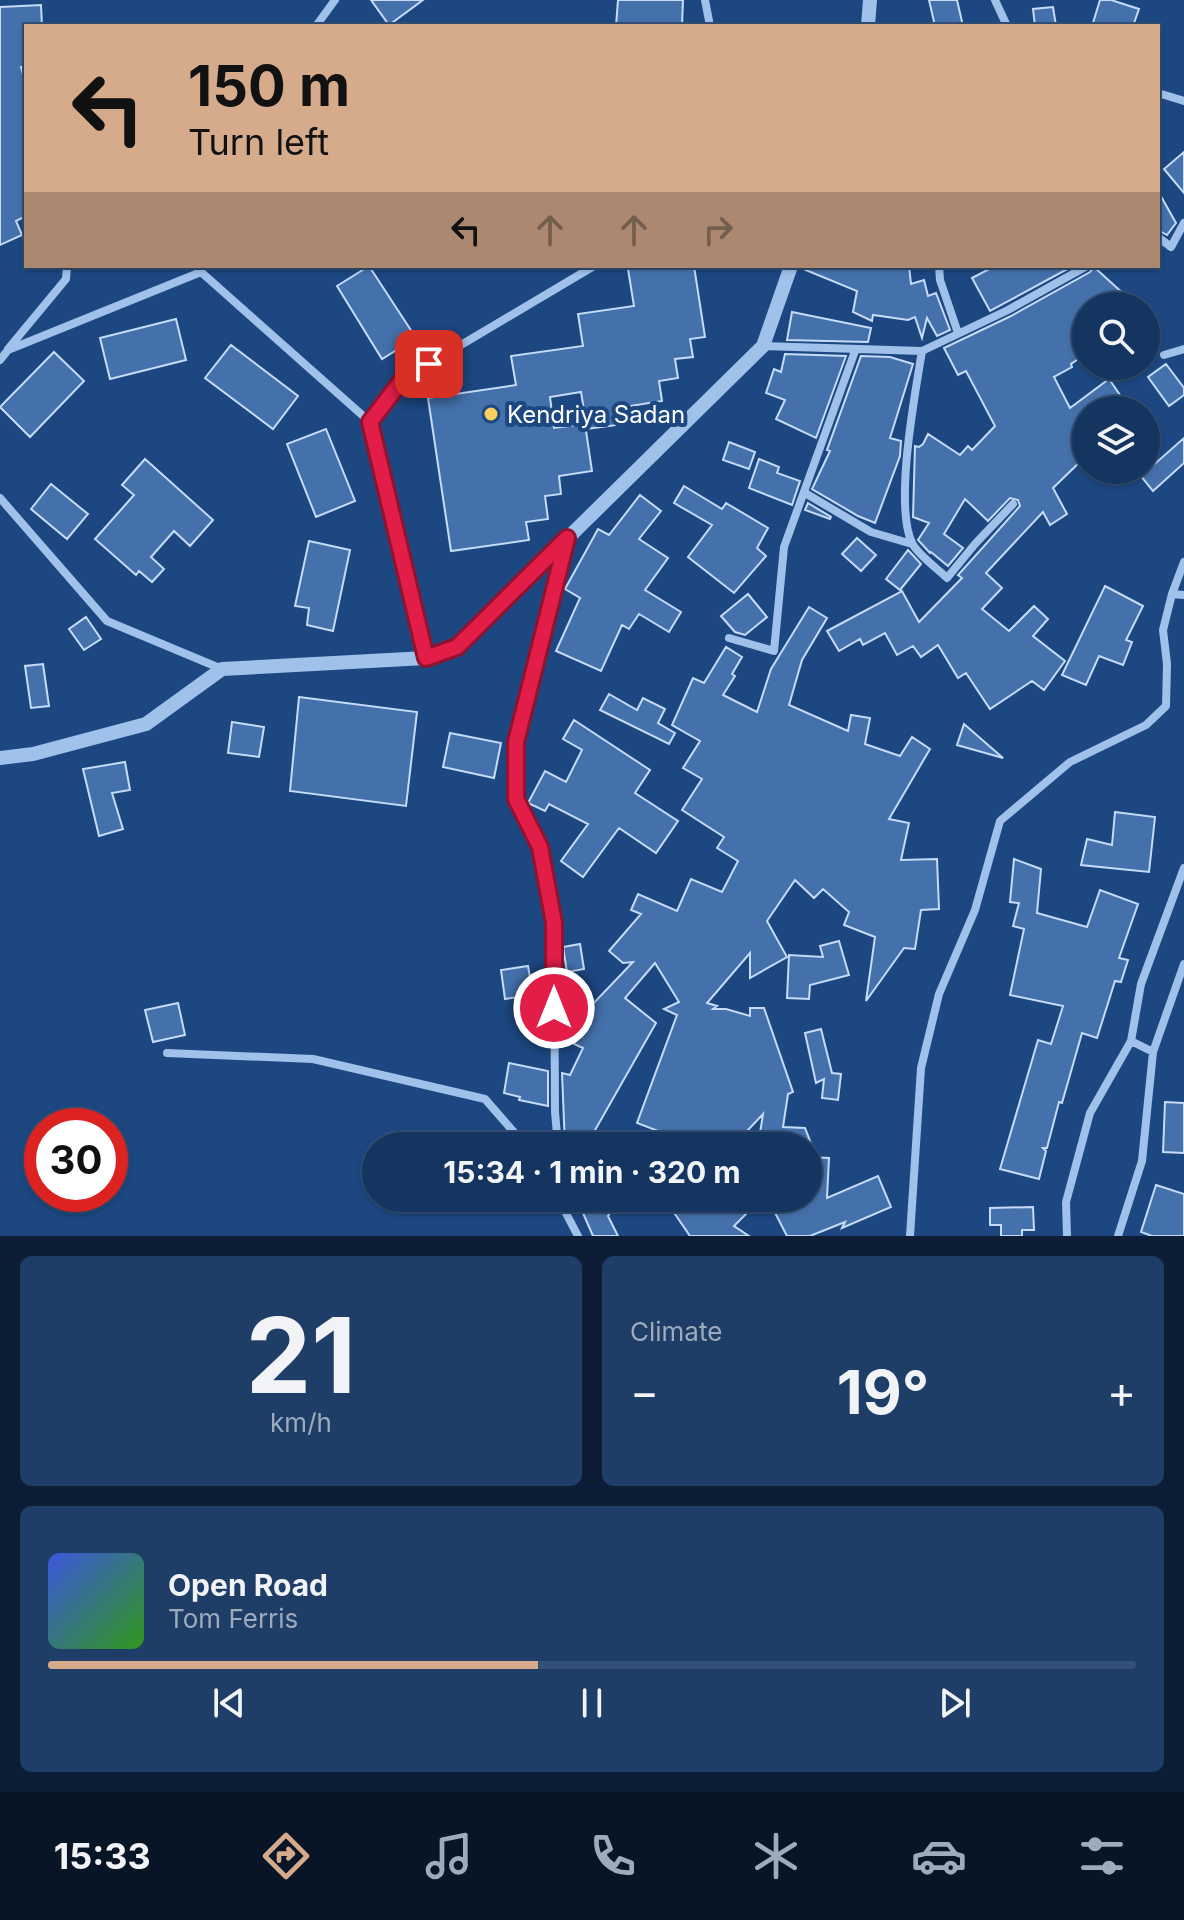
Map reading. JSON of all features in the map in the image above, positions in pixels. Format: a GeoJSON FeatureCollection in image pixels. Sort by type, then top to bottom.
{"type":"FeatureCollection","features":[{"type":"Feature","properties":{"kind":"street"},"geometry":{"type":"LineString","coordinates":[[317,24],[335,0]]}},
{"type":"Feature","properties":{"kind":"street"},"geometry":{"type":"LineString","coordinates":[[705,0],[710,24]]}},
{"type":"Feature","properties":{"kind":"street"},"geometry":{"type":"LineString","coordinates":[[868,24],[870,0]]}},
{"type":"Feature","properties":{"kind":"street"},"geometry":{"type":"LineString","coordinates":[[995,0],[1006,24]]}},
{"type":"Feature","properties":{"kind":"street"},"geometry":{"type":"LineString","coordinates":[[1160,94],[1184,101]]}},
{"type":"Feature","properties":{"kind":"street"},"geometry":{"type":"LineString","coordinates":[[1160,239],[1171,247],[1184,223]]}},
{"type":"Feature","properties":{"kind":"street"},"geometry":{"type":"LineString","coordinates":[[0,360],[66,279],[67,268]]}},
{"type":"Feature","properties":{"kind":"street"},"geometry":{"type":"LineString","coordinates":[[370,422],[402,380],[591,268]]}},
{"type":"Feature","properties":{"kind":"street"},"geometry":{"type":"LineString","coordinates":[[0,498],[107,621],[222,669],[426,658],[457,647],[763,346],[790,268]]}},
{"type":"Feature","properties":{"kind":"street"},"geometry":{"type":"LineString","coordinates":[[939,268],[940,280],[958,333]]}},
{"type":"Feature","properties":{"kind":"street"},"geometry":{"type":"LineString","coordinates":[[763,346],[922,351],[1008,310],[1083,268]]}},
{"type":"Feature","properties":{"kind":"street"},"geometry":{"type":"LineString","coordinates":[[8,350],[201,272],[370,422],[426,658]]}},
{"type":"Feature","properties":{"kind":"street"},"geometry":{"type":"LineString","coordinates":[[1164,355],[1184,349]]}},
{"type":"Feature","properties":{"kind":"street"},"geometry":{"type":"LineString","coordinates":[[729,638],[774,651],[784,547],[855,351]]}},
{"type":"Feature","properties":{"kind":"street"},"geometry":{"type":"LineString","coordinates":[[912,544],[906,509],[907,459],[909,427],[922,351]]}},
{"type":"Feature","properties":{"kind":"street"},"geometry":{"type":"LineString","coordinates":[[805,493],[871,532],[912,544],[947,578],[1013,504]]}},
{"type":"Feature","properties":{"kind":"street"},"geometry":{"type":"LineString","coordinates":[[557,1132],[554,923],[540,847],[516,799],[516,742],[567,538]]}},
{"type":"Feature","properties":{"kind":"street"},"geometry":{"type":"LineString","coordinates":[[910,1236],[921,1068],[939,994],[975,910],[1000,821],[1070,762],[1146,725],[1166,706],[1167,664],[1163,630],[1184,562]]}},
{"type":"Feature","properties":{"kind":"street"},"geometry":{"type":"LineString","coordinates":[[1172,594],[1184,595]]}},
{"type":"Feature","properties":{"kind":"street"},"geometry":{"type":"LineString","coordinates":[[0,758],[33,754],[146,724],[222,669]]}},
{"type":"Feature","properties":{"kind":"street"},"geometry":{"type":"LineString","coordinates":[[1067,1236],[1066,1202],[1090,1113],[1131,1041],[1141,984],[1184,868]]}},
{"type":"Feature","properties":{"kind":"street"},"geometry":{"type":"LineString","coordinates":[[1118,1236],[1142,1161],[1153,1052],[1184,964]]}},
{"type":"Feature","properties":{"kind":"street"},"geometry":{"type":"LineString","coordinates":[[1131,1041],[1153,1052]]}},
{"type":"Feature","properties":{"kind":"street"},"geometry":{"type":"LineString","coordinates":[[167,1053],[313,1059],[485,1099],[516,1132]]}},
{"type":"Feature","properties":{"kind":"street"},"geometry":{"type":"LineString","coordinates":[[566,1212],[578,1236]]}},
{"type":"Feature","properties":{"kind":"building"},"geometry":{"type":"Polygon","coordinates":[[[371,0],[423,0],[390,24],[371,0]]]}},
{"type":"Feature","properties":{"kind":"building"},"geometry":{"type":"Polygon","coordinates":[[[618,0],[683,0],[682,24],[616,24],[618,0]]]}},
{"type":"Feature","properties":{"kind":"building"},"geometry":{"type":"Polygon","coordinates":[[[929,0],[957,0],[963,24],[935,24],[929,0]]]}},
{"type":"Feature","properties":{"kind":"building"},"geometry":{"type":"Polygon","coordinates":[[[1100,0],[1111,0],[1139,9],[1134,24],[1093,24],[1100,0]]]}},
{"type":"Feature","properties":{"kind":"building"},"geometry":{"type":"Polygon","coordinates":[[[41,5],[42,24],[24,24],[24,67],[21,67],[24,78],[24,217],[16,221],[22,235],[0,245],[0,7],[41,5]]]}},
{"type":"Feature","properties":{"kind":"building"},"geometry":{"type":"Polygon","coordinates":[[[1053,7],[1056,24],[1035,24],[1033,9],[1053,7]]]}},
{"type":"Feature","properties":{"kind":"building"},"geometry":{"type":"Polygon","coordinates":[[[1184,152],[1184,193],[1164,169],[1184,152]]]}},
{"type":"Feature","properties":{"kind":"building"},"geometry":{"type":"Polygon","coordinates":[[[1160,195],[1176,223],[1167,235],[1160,231],[1160,195]]]}},
{"type":"Feature","properties":{"kind":"building"},"geometry":{"type":"Polygon","coordinates":[[[370,268],[416,338],[382,359],[337,286],[370,268]]]}},
{"type":"Feature","properties":{"kind":"building","name":"Kendriya Sadan"},"geometry":{"type":"Polygon","coordinates":[[[694,268],[705,337],[690,339],[693,357],[675,359],[678,378],[659,381],[662,401],[630,406],[632,423],[587,429],[581,392],[550,397],[554,428],[585,424],[592,471],[559,476],[561,494],[545,496],[548,519],[526,522],[529,540],[451,551],[428,398],[516,385],[511,356],[583,346],[578,314],[634,306],[628,269],[694,268]]]}},
{"type":"Feature","properties":{"kind":"building"},"geometry":{"type":"Polygon","coordinates":[[[801,268],[909,268],[911,284],[924,280],[928,296],[936,293],[950,330],[937,336],[927,318],[922,338],[915,317],[908,320],[873,315],[872,321],[853,312],[857,291],[801,268]]]}},
{"type":"Feature","properties":{"kind":"building"},"geometry":{"type":"Polygon","coordinates":[[[991,268],[1069,268],[990,311],[972,278],[991,268]]]}},
{"type":"Feature","properties":{"kind":"building"},"geometry":{"type":"Polygon","coordinates":[[[1093,268],[1122,292],[1072,292],[1072,367],[1054,377],[1070,408],[1072,407],[1072,470],[1053,488],[1067,514],[1050,525],[1043,512],[986,573],[1002,588],[982,609],[1009,631],[1034,606],[1048,619],[1033,636],[1065,661],[1044,690],[1032,681],[990,709],[966,673],[958,678],[938,645],[921,657],[913,646],[897,655],[885,633],[863,645],[860,639],[839,651],[827,631],[902,591],[919,622],[962,578],[958,575],[1020,506],[1018,500],[1010,498],[988,521],[965,499],[944,534],[963,548],[948,566],[918,540],[929,523],[913,517],[915,446],[923,444],[928,434],[960,455],[968,446],[972,450],[995,426],[966,371],[958,375],[944,348],[1011,316],[1093,268]]]}},
{"type":"Feature","properties":{"kind":"building"},"geometry":{"type":"Polygon","coordinates":[[[792,312],[871,328],[868,342],[787,340],[792,312]]]}},
{"type":"Feature","properties":{"kind":"building"},"geometry":{"type":"Polygon","coordinates":[[[176,319],[186,360],[110,379],[100,338],[176,319]]]}},
{"type":"Feature","properties":{"kind":"building"},"geometry":{"type":"Polygon","coordinates":[[[231,345],[298,396],[273,429],[205,378],[231,345]]]}},
{"type":"Feature","properties":{"kind":"building"},"geometry":{"type":"Polygon","coordinates":[[[54,352],[84,381],[30,437],[0,407],[54,352]]]}},
{"type":"Feature","properties":{"kind":"building"},"geometry":{"type":"Polygon","coordinates":[[[785,354],[846,356],[816,438],[776,419],[785,400],[766,393],[774,369],[781,372],[785,354]]]}},
{"type":"Feature","properties":{"kind":"building"},"geometry":{"type":"Polygon","coordinates":[[[861,356],[890,357],[913,364],[890,438],[901,441],[900,456],[875,523],[812,489],[830,451],[827,450],[861,356]]]}},
{"type":"Feature","properties":{"kind":"building"},"geometry":{"type":"Polygon","coordinates":[[[1166,364],[1184,388],[1184,395],[1169,406],[1150,380],[1160,380],[1160,368],[1166,364]]]}},
{"type":"Feature","properties":{"kind":"building"},"geometry":{"type":"Polygon","coordinates":[[[1108,380],[1118,396],[1086,396],[1108,380]]]}},
{"type":"Feature","properties":{"kind":"building"},"geometry":{"type":"Polygon","coordinates":[[[326,429],[355,501],[316,517],[287,444],[326,429]]]}},
{"type":"Feature","properties":{"kind":"building"},"geometry":{"type":"Polygon","coordinates":[[[1184,438],[1184,463],[1153,491],[1147,484],[1160,484],[1160,459],[1184,438]]]}},
{"type":"Feature","properties":{"kind":"building"},"geometry":{"type":"Polygon","coordinates":[[[729,442],[755,452],[749,469],[723,460],[729,442]]]}},
{"type":"Feature","properties":{"kind":"building"},"geometry":{"type":"Polygon","coordinates":[[[145,459],[213,520],[190,546],[174,531],[151,557],[164,569],[152,582],[139,571],[136,575],[95,539],[134,495],[122,485],[145,459]]]}},
{"type":"Feature","properties":{"kind":"building"},"geometry":{"type":"Polygon","coordinates":[[[759,459],[779,467],[777,473],[800,481],[792,505],[749,488],[759,459]]]}},
{"type":"Feature","properties":{"kind":"building"},"geometry":{"type":"Polygon","coordinates":[[[51,484],[88,514],[67,539],[31,509],[51,484]]]}},
{"type":"Feature","properties":{"kind":"building"},"geometry":{"type":"Polygon","coordinates":[[[684,486],[722,509],[726,503],[768,528],[757,548],[766,556],[734,593],[688,557],[712,525],[674,503],[684,486]]]}},
{"type":"Feature","properties":{"kind":"building"},"geometry":{"type":"Polygon","coordinates":[[[640,495],[661,511],[639,539],[668,558],[645,590],[681,612],[669,632],[639,614],[629,629],[622,625],[601,671],[556,651],[580,598],[565,589],[598,529],[609,535],[640,495]]]}},
{"type":"Feature","properties":{"kind":"building"},"geometry":{"type":"Polygon","coordinates":[[[808,503],[831,517],[830,519],[805,510],[808,503]]]}},
{"type":"Feature","properties":{"kind":"building"},"geometry":{"type":"Polygon","coordinates":[[[857,538],[876,555],[861,571],[842,554],[857,538]]]}},
{"type":"Feature","properties":{"kind":"building"},"geometry":{"type":"Polygon","coordinates":[[[309,541],[350,550],[333,631],[307,625],[309,608],[295,606],[309,541]]]}},
{"type":"Feature","properties":{"kind":"building"},"geometry":{"type":"Polygon","coordinates":[[[908,550],[921,564],[900,590],[886,579],[908,550]]]}},
{"type":"Feature","properties":{"kind":"building"},"geometry":{"type":"Polygon","coordinates":[[[1105,586],[1143,606],[1126,640],[1132,642],[1123,665],[1099,656],[1086,685],[1062,675],[1105,586]]]}},
{"type":"Feature","properties":{"kind":"building"},"geometry":{"type":"Polygon","coordinates":[[[748,594],[767,617],[745,635],[735,632],[721,616],[748,594]]]}},
{"type":"Feature","properties":{"kind":"building"},"geometry":{"type":"Polygon","coordinates":[[[809,607],[827,618],[802,660],[789,705],[848,731],[851,715],[870,718],[865,744],[900,756],[912,737],[930,749],[889,819],[909,823],[901,860],[937,859],[939,909],[921,910],[915,949],[904,948],[866,1001],[875,937],[844,925],[849,912],[823,889],[814,898],[795,880],[767,921],[787,957],[750,978],[750,953],[707,1003],[717,1006],[713,1009],[726,1009],[750,1016],[750,1008],[764,1008],[793,1092],[788,1094],[783,1127],[805,1128],[807,1132],[760,1132],[763,1114],[746,1132],[661,1132],[637,1123],[677,1015],[664,1009],[679,1002],[655,963],[625,998],[656,1023],[594,1132],[564,1132],[562,1073],[570,1075],[583,1048],[574,1044],[588,1009],[633,962],[623,963],[609,951],[641,914],[631,910],[638,894],[677,911],[691,879],[722,892],[738,861],[717,848],[724,837],[682,810],[702,779],[683,768],[700,741],[672,725],[693,678],[704,683],[726,647],[742,657],[723,695],[757,712],[771,669],[809,607]]]}},
{"type":"Feature","properties":{"kind":"building"},"geometry":{"type":"Polygon","coordinates":[[[86,617],[101,639],[84,650],[69,629],[86,617]]]}},
{"type":"Feature","properties":{"kind":"building"},"geometry":{"type":"Polygon","coordinates":[[[43,664],[49,706],[31,708],[25,666],[43,664]]]}},
{"type":"Feature","properties":{"kind":"building"},"geometry":{"type":"Polygon","coordinates":[[[609,694],[637,710],[643,698],[665,709],[658,723],[675,733],[669,744],[600,710],[609,694]]]}},
{"type":"Feature","properties":{"kind":"building"},"geometry":{"type":"Polygon","coordinates":[[[299,697],[417,712],[406,806],[290,791],[299,697]]]}},
{"type":"Feature","properties":{"kind":"building"},"geometry":{"type":"Polygon","coordinates":[[[574,720],[650,770],[635,793],[678,821],[656,853],[619,828],[583,877],[561,861],[588,824],[549,804],[545,811],[528,803],[545,771],[566,782],[582,750],[563,739],[574,720]]]}},
{"type":"Feature","properties":{"kind":"building"},"geometry":{"type":"Polygon","coordinates":[[[232,722],[264,727],[259,757],[228,753],[232,722]]]}},
{"type":"Feature","properties":{"kind":"building"},"geometry":{"type":"Polygon","coordinates":[[[964,724],[1003,758],[957,745],[964,724]]]}},
{"type":"Feature","properties":{"kind":"building"},"geometry":{"type":"Polygon","coordinates":[[[450,733],[501,743],[494,778],[443,767],[450,733]]]}},
{"type":"Feature","properties":{"kind":"building"},"geometry":{"type":"Polygon","coordinates":[[[125,762],[130,790],[112,793],[123,829],[99,836],[83,769],[125,762]]]}},
{"type":"Feature","properties":{"kind":"building"},"geometry":{"type":"Polygon","coordinates":[[[1115,812],[1155,817],[1149,872],[1081,865],[1087,839],[1112,845],[1115,812]]]}},
{"type":"Feature","properties":{"kind":"building"},"geometry":{"type":"Polygon","coordinates":[[[1014,859],[1041,869],[1037,913],[1087,927],[1100,890],[1138,904],[1119,958],[1128,960],[1121,982],[1115,981],[1097,1038],[1082,1033],[1047,1148],[1043,1148],[1046,1151],[1039,1179],[1000,1169],[1038,1040],[1051,1044],[1063,1006],[1010,995],[1024,929],[1013,926],[1019,903],[1010,902],[1014,859]]]}},
{"type":"Feature","properties":{"kind":"building"},"geometry":{"type":"Polygon","coordinates":[[[839,941],[849,975],[810,985],[809,999],[787,998],[789,955],[823,957],[820,946],[839,941]]]}},
{"type":"Feature","properties":{"kind":"building"},"geometry":{"type":"Polygon","coordinates":[[[580,944],[584,969],[567,972],[563,947],[580,944]]]}},
{"type":"Feature","properties":{"kind":"building"},"geometry":{"type":"Polygon","coordinates":[[[528,966],[533,995],[505,999],[501,970],[528,966]]]}},
{"type":"Feature","properties":{"kind":"building"},"geometry":{"type":"Polygon","coordinates":[[[178,1003],[185,1035],[153,1042],[145,1010],[178,1003]]]}},
{"type":"Feature","properties":{"kind":"building"},"geometry":{"type":"Polygon","coordinates":[[[821,1029],[832,1073],[841,1074],[838,1100],[822,1098],[824,1079],[816,1083],[805,1033],[821,1029]]]}},
{"type":"Feature","properties":{"kind":"building"},"geometry":{"type":"Polygon","coordinates":[[[509,1063],[548,1071],[548,1106],[519,1100],[520,1097],[504,1093],[509,1063]]]}},
{"type":"Feature","properties":{"kind":"building"},"geometry":{"type":"Polygon","coordinates":[[[1165,1102],[1184,1103],[1184,1153],[1163,1152],[1165,1102]]]}},
{"type":"Feature","properties":{"kind":"building"},"geometry":{"type":"Polygon","coordinates":[[[822,1158],[829,1158],[827,1198],[878,1176],[891,1207],[842,1228],[845,1222],[810,1236],[787,1236],[775,1212],[822,1212],[822,1158]]]}},
{"type":"Feature","properties":{"kind":"building"},"geometry":{"type":"Polygon","coordinates":[[[1156,1185],[1184,1194],[1184,1236],[1152,1236],[1141,1232],[1156,1185]]]}},
{"type":"Feature","properties":{"kind":"building"},"geometry":{"type":"Polygon","coordinates":[[[1033,1207],[1034,1230],[1022,1230],[1022,1236],[1001,1236],[1001,1225],[990,1225],[990,1208],[1033,1207]]]}},
{"type":"Feature","properties":{"kind":"building"},"geometry":{"type":"Polygon","coordinates":[[[582,1212],[611,1212],[608,1216],[618,1236],[593,1236],[582,1212]]]}},
{"type":"Feature","properties":{"kind":"building"},"geometry":{"type":"Polygon","coordinates":[[[674,1212],[748,1212],[734,1226],[749,1236],[690,1236],[674,1212]]]}},
{"type":"Feature","properties":{"kind":"place","name":"Kendriya Sadan"},"geometry":{"type":"Point","coordinates":[491,414]}},
{"type":"Feature","properties":{"kind":"route"},"geometry":{"type":"LineString","coordinates":[[429,364],[402,380],[370,422],[426,658],[457,647],[567,538],[516,742],[516,799],[540,847],[554,923],[554,1008]]}}]}
